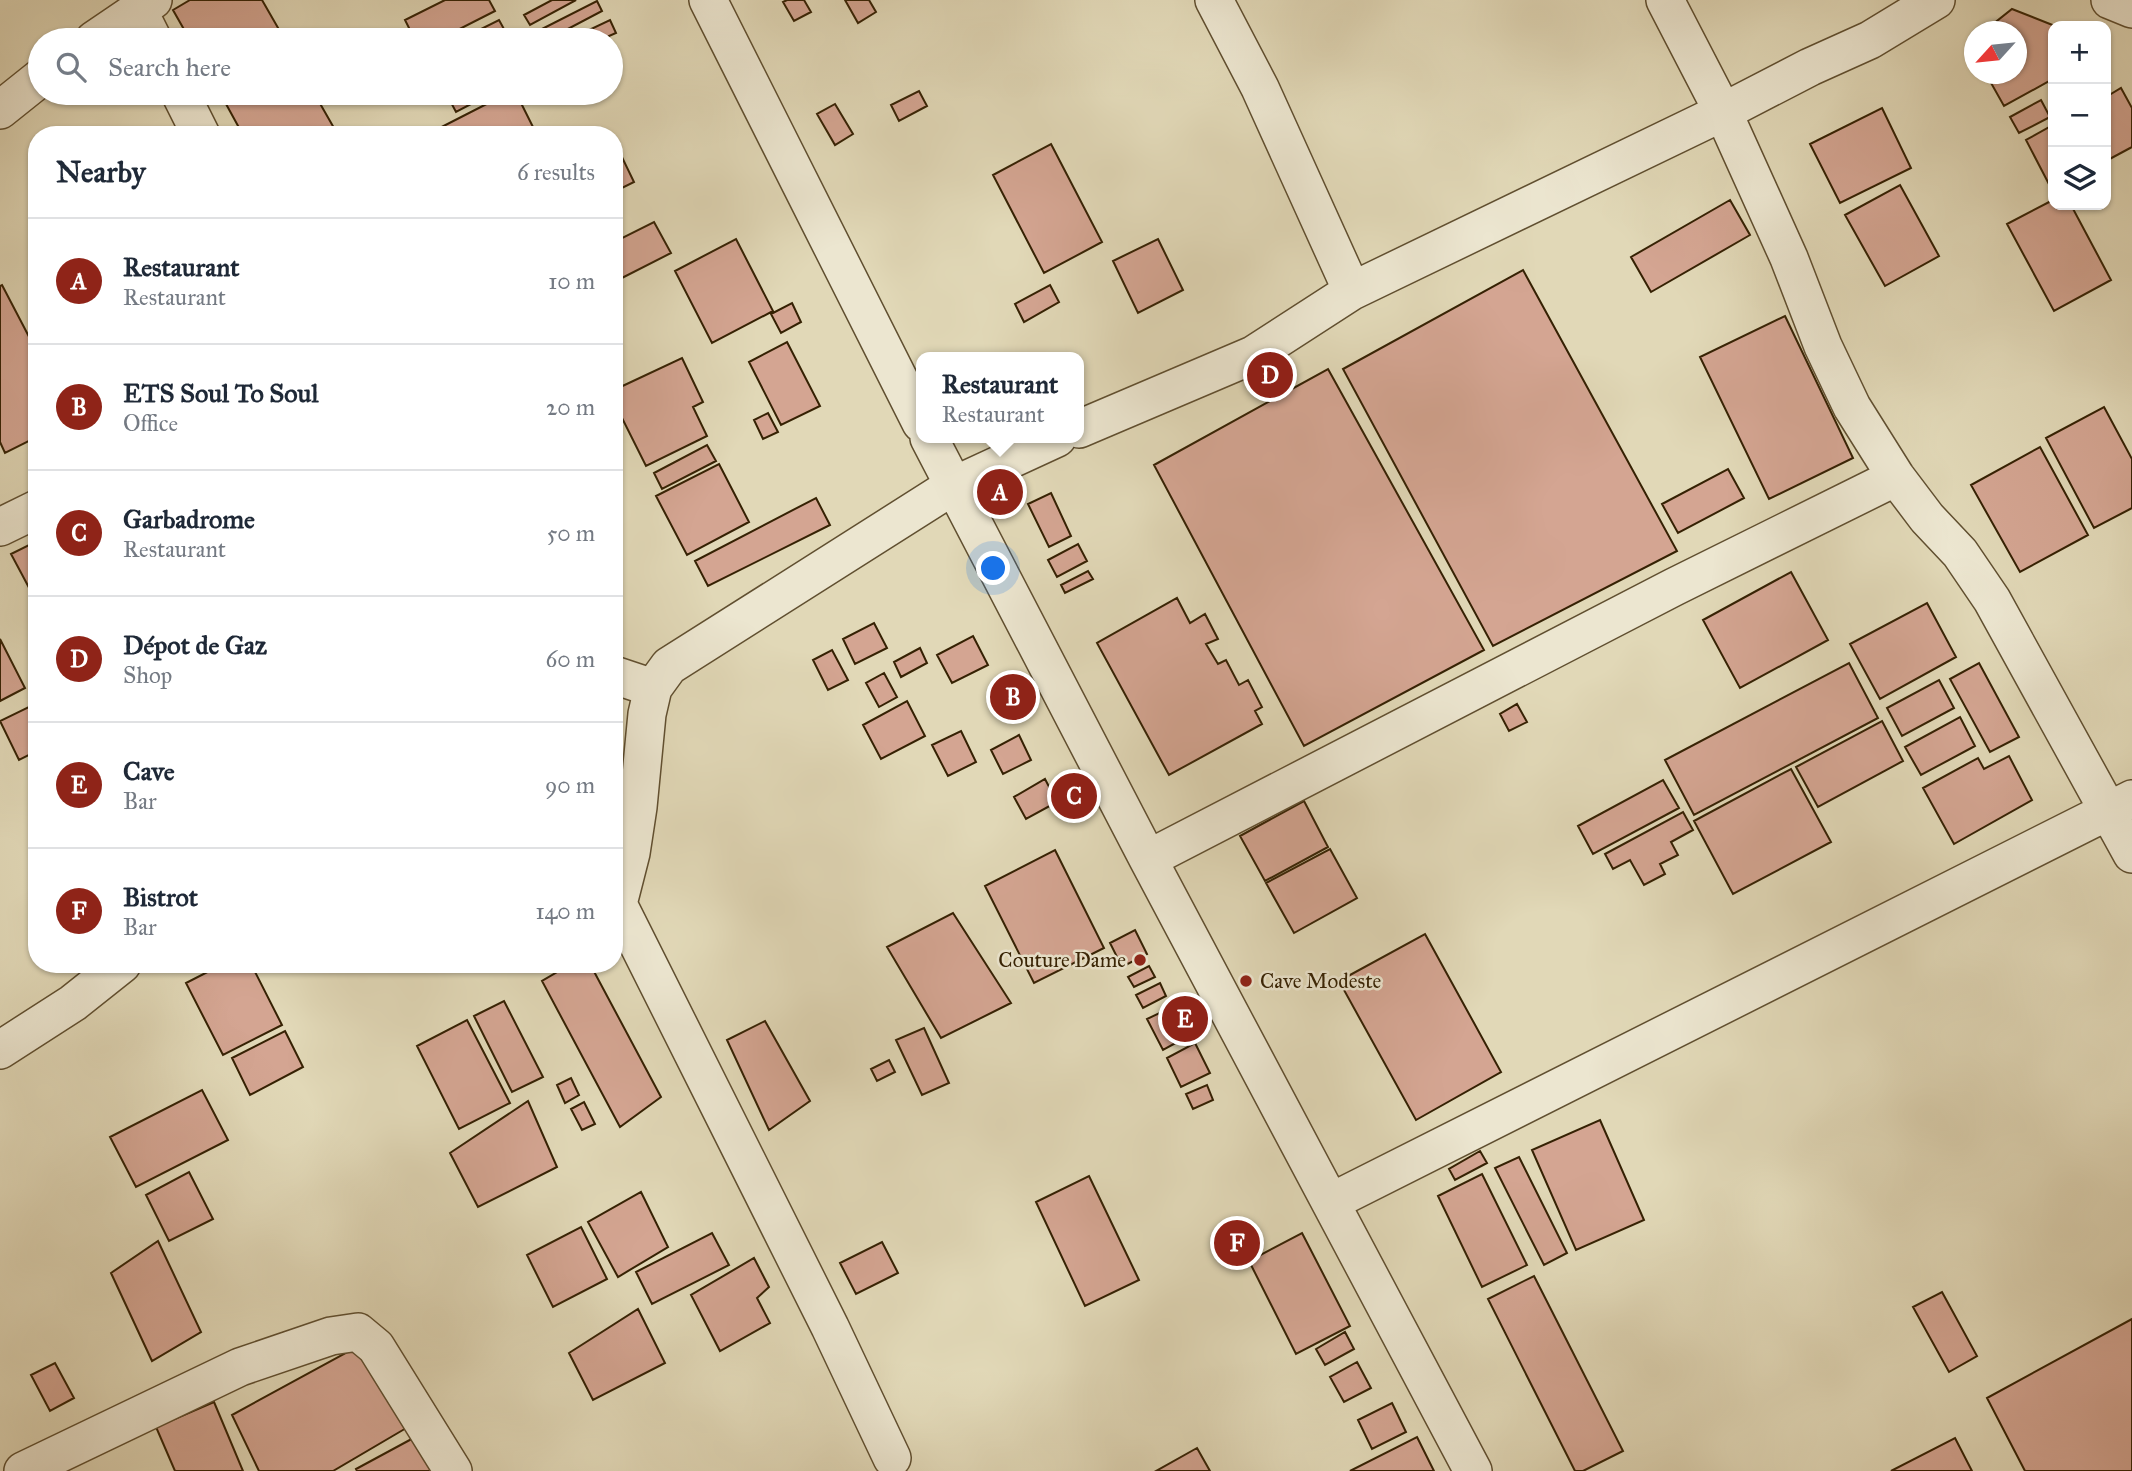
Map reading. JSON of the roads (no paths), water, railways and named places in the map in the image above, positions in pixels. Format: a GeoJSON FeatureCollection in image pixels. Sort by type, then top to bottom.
{"type":"FeatureCollection","features":[{"type":"Feature","properties":{"kind":"street"},"geometry":{"type":"LineString","coordinates":[[708,0],[916,413]]}},
{"type":"Feature","properties":{"kind":"street"},"geometry":{"type":"LineString","coordinates":[[1214,0],[1260,88],[1352,291]]}},
{"type":"Feature","properties":{"kind":"street"},"geometry":{"type":"LineString","coordinates":[[1665,0],[1723,113],[1789,258],[1823,346],[1852,407],[1896,477],[1927,518],[1960,553],[1992,600],[2120,804],[2132,854]]}},
{"type":"Feature","properties":{"kind":"street"},"geometry":{"type":"LineString","coordinates":[[1084,427],[1253,355],[1352,291],[1870,40],[1937,0]]}},
{"type":"Feature","properties":{"kind":"street"},"geometry":{"type":"LineString","coordinates":[[2110,0],[2132,9]]}},
{"type":"Feature","properties":{"kind":"street"},"geometry":{"type":"LineString","coordinates":[[122,28],[148,17]]}},
{"type":"Feature","properties":{"kind":"street"},"geometry":{"type":"LineString","coordinates":[[0,110],[28,88]]}},
{"type":"Feature","properties":{"kind":"street"},"geometry":{"type":"LineString","coordinates":[[186,105],[196,126]]}},
{"type":"Feature","properties":{"kind":"street"},"geometry":{"type":"LineString","coordinates":[[932,443],[1148,859],[1473,1471]]}},
{"type":"Feature","properties":{"kind":"street"},"geometry":{"type":"LineString","coordinates":[[623,881],[632,853],[647,714],[653,688],[669,666],[953,486],[1045,443]]}},
{"type":"Feature","properties":{"kind":"street"},"geometry":{"type":"LineString","coordinates":[[1148,859],[1674,587],[1896,477]]}},
{"type":"Feature","properties":{"kind":"street"},"geometry":{"type":"LineString","coordinates":[[0,527],[28,513]]}},
{"type":"Feature","properties":{"kind":"street"},"geometry":{"type":"LineString","coordinates":[[623,678],[653,688]]}},
{"type":"Feature","properties":{"kind":"street"},"geometry":{"type":"LineString","coordinates":[[1331,1202],[2120,804]]}},
{"type":"Feature","properties":{"kind":"street"},"geometry":{"type":"LineString","coordinates":[[623,917],[824,1315],[892,1458]]}},
{"type":"Feature","properties":{"kind":"street"},"geometry":{"type":"LineString","coordinates":[[0,1050],[73,1003],[111,973]]}},
{"type":"Feature","properties":{"kind":"street"},"geometry":{"type":"LineString","coordinates":[[23,1471],[240,1367],[331,1336],[358,1332],[376,1347],[453,1471]]}},
{"type":"Feature","properties":{"kind":"street"},"geometry":{"type":"LineString","coordinates":[[0,1457],[4,1471]]}},
{"type":"Feature","properties":{"kind":"place","name":"Dépot de Gaz"},"geometry":{"type":"Point","coordinates":[1270,375]}},
{"type":"Feature","properties":{"kind":"place","name":"Restaurant"},"geometry":{"type":"Point","coordinates":[1000,492]}},
{"type":"Feature","properties":{"kind":"place","name":"ETS Soul To Soul"},"geometry":{"type":"Point","coordinates":[1013,697]}},
{"type":"Feature","properties":{"kind":"place","name":"Garbadrome"},"geometry":{"type":"Point","coordinates":[1074,796]}},
{"type":"Feature","properties":{"kind":"place","name":"Couture Dame"},"geometry":{"type":"Point","coordinates":[1140,960]}},
{"type":"Feature","properties":{"kind":"place","name":"Cave Modeste"},"geometry":{"type":"Point","coordinates":[1246,981]}},
{"type":"Feature","properties":{"kind":"place","name":"Cave"},"geometry":{"type":"Point","coordinates":[1185,1019]}},
{"type":"Feature","properties":{"kind":"place","name":"Bistrot"},"geometry":{"type":"Point","coordinates":[1237,1243]}}]}
